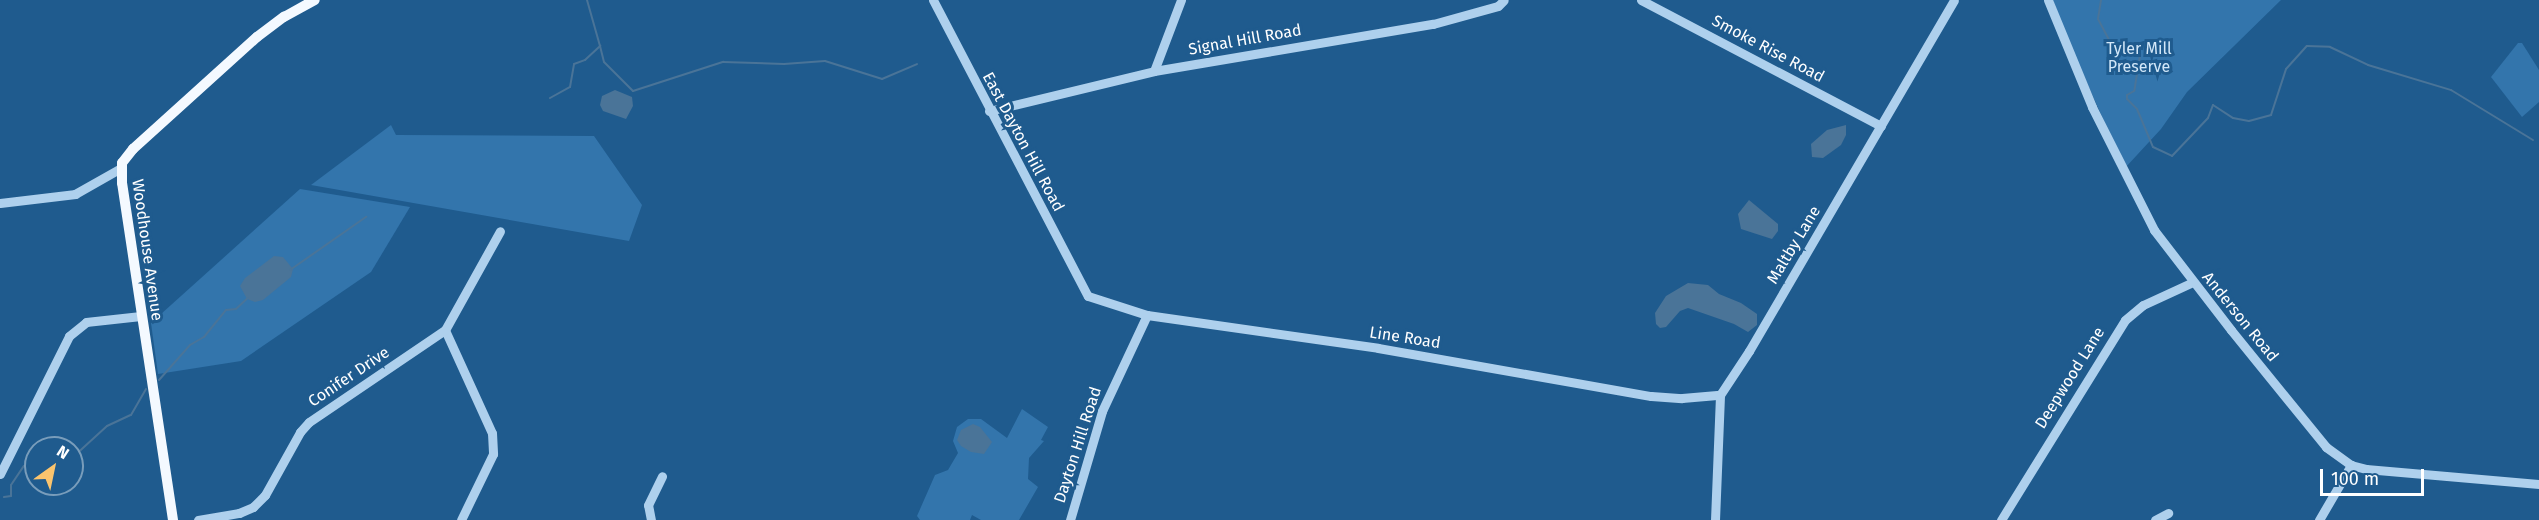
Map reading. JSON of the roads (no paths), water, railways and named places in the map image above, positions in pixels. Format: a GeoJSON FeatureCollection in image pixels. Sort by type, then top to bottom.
{"type":"FeatureCollection","features":[{"type":"Feature","properties":{"kind":"main road","name":"Woodhouse Avenue"},"geometry":{"type":"LineString","coordinates":[[173,520],[141,316],[121,168],[129,153],[250,44],[278,21],[315,0]]}},
{"type":"Feature","properties":{"kind":"street","name":"East Dayton Hill Road"},"geometry":{"type":"LineString","coordinates":[[933,0],[989,111],[1088,296]]}},
{"type":"Feature","properties":{"kind":"street"},"geometry":{"type":"LineString","coordinates":[[1154,71],[1181,0]]}},
{"type":"Feature","properties":{"kind":"street","name":"Signal Hill Road"},"geometry":{"type":"LineString","coordinates":[[989,111],[1154,71],[1433,24],[1498,6],[1504,0]]}},
{"type":"Feature","properties":{"kind":"street","name":"Smoke Rise Road"},"geometry":{"type":"LineString","coordinates":[[1641,0],[1881,126]]}},
{"type":"Feature","properties":{"kind":"street","name":"Maltby Lane"},"geometry":{"type":"LineString","coordinates":[[1720,395],[1749,351],[1954,0]]}},
{"type":"Feature","properties":{"kind":"street","name":"Anderson Road"},"geometry":{"type":"LineString","coordinates":[[2048,0],[2092,107],[2154,230],[2315,434],[2335,454],[2351,465],[2403,474],[2539,483]]}},
{"type":"Feature","properties":{"kind":"street"},"geometry":{"type":"LineString","coordinates":[[0,203],[75,194],[121,168]]}},
{"type":"Feature","properties":{"kind":"street","name":"Conifer Drive"},"geometry":{"type":"LineString","coordinates":[[198,520],[239,513],[253,507],[265,495],[300,432],[309,422],[446,330],[500,231]]}},
{"type":"Feature","properties":{"kind":"street","name":"Deepwood Lane"},"geometry":{"type":"LineString","coordinates":[[2001,520],[2125,320],[2143,305],[2193,282]]}},
{"type":"Feature","properties":{"kind":"street","name":"Line Road"},"geometry":{"type":"LineString","coordinates":[[1088,296],[1147,315],[1378,348],[1651,396],[1682,398],[1720,395]]}},
{"type":"Feature","properties":{"kind":"street","name":"Dayton Hill Road"},"geometry":{"type":"LineString","coordinates":[[1070,520],[1102,411],[1147,315]]}},
{"type":"Feature","properties":{"kind":"street"},"geometry":{"type":"LineString","coordinates":[[0,474],[69,336],[86,322],[141,316]]}},
{"type":"Feature","properties":{"kind":"street"},"geometry":{"type":"LineString","coordinates":[[446,330],[492,433],[493,454],[461,520]]}},
{"type":"Feature","properties":{"kind":"street"},"geometry":{"type":"LineString","coordinates":[[1715,520],[1720,395]]}},
{"type":"Feature","properties":{"kind":"street"},"geometry":{"type":"LineString","coordinates":[[2319,520],[2351,465]]}},
{"type":"Feature","properties":{"kind":"street"},"geometry":{"type":"LineString","coordinates":[[651,520],[648,505],[662,476]]}},
{"type":"Feature","properties":{"kind":"street"},"geometry":{"type":"LineString","coordinates":[[2154,520],[2168,513]]}},
{"type":"Feature","properties":{"kind":"waterway"},"geometry":{"type":"LineString","coordinates":[[550,98],[570,87],[574,64],[585,60],[600,46],[587,0]]}},
{"type":"Feature","properties":{"kind":"waterway"},"geometry":{"type":"LineString","coordinates":[[2101,0],[2098,19],[2110,42],[2140,55],[2134,91],[2127,95],[2127,99],[2137,109],[2153,147],[2172,156],[2208,118],[2213,105],[2233,118],[2249,121],[2271,115],[2286,69],[2307,46],[2330,47],[2368,65],[2451,90],[2533,140]]}},
{"type":"Feature","properties":{"kind":"waterway"},"geometry":{"type":"LineString","coordinates":[[600,46],[604,62],[633,91],[723,62],[784,64],[825,61],[882,79],[917,64]]}},
{"type":"Feature","properties":{"kind":"waterway"},"geometry":{"type":"LineString","coordinates":[[290,270],[366,217]]}},
{"type":"Feature","properties":{"kind":"waterway"},"geometry":{"type":"LineString","coordinates":[[159,380],[190,345],[204,337],[226,310],[236,309],[248,298]]}},
{"type":"Feature","properties":{"kind":"waterway"},"geometry":{"type":"LineString","coordinates":[[84,447],[107,426],[131,415],[146,389]]}},
{"type":"Feature","properties":{"kind":"waterway"},"geometry":{"type":"LineString","coordinates":[[4,497],[11,496],[11,485],[24,466]]}},
{"type":"Feature","properties":{"kind":"park label","name":"Tyler Mill Preserve"},"geometry":{"type":"Point","coordinates":[2139,58]}}]}
